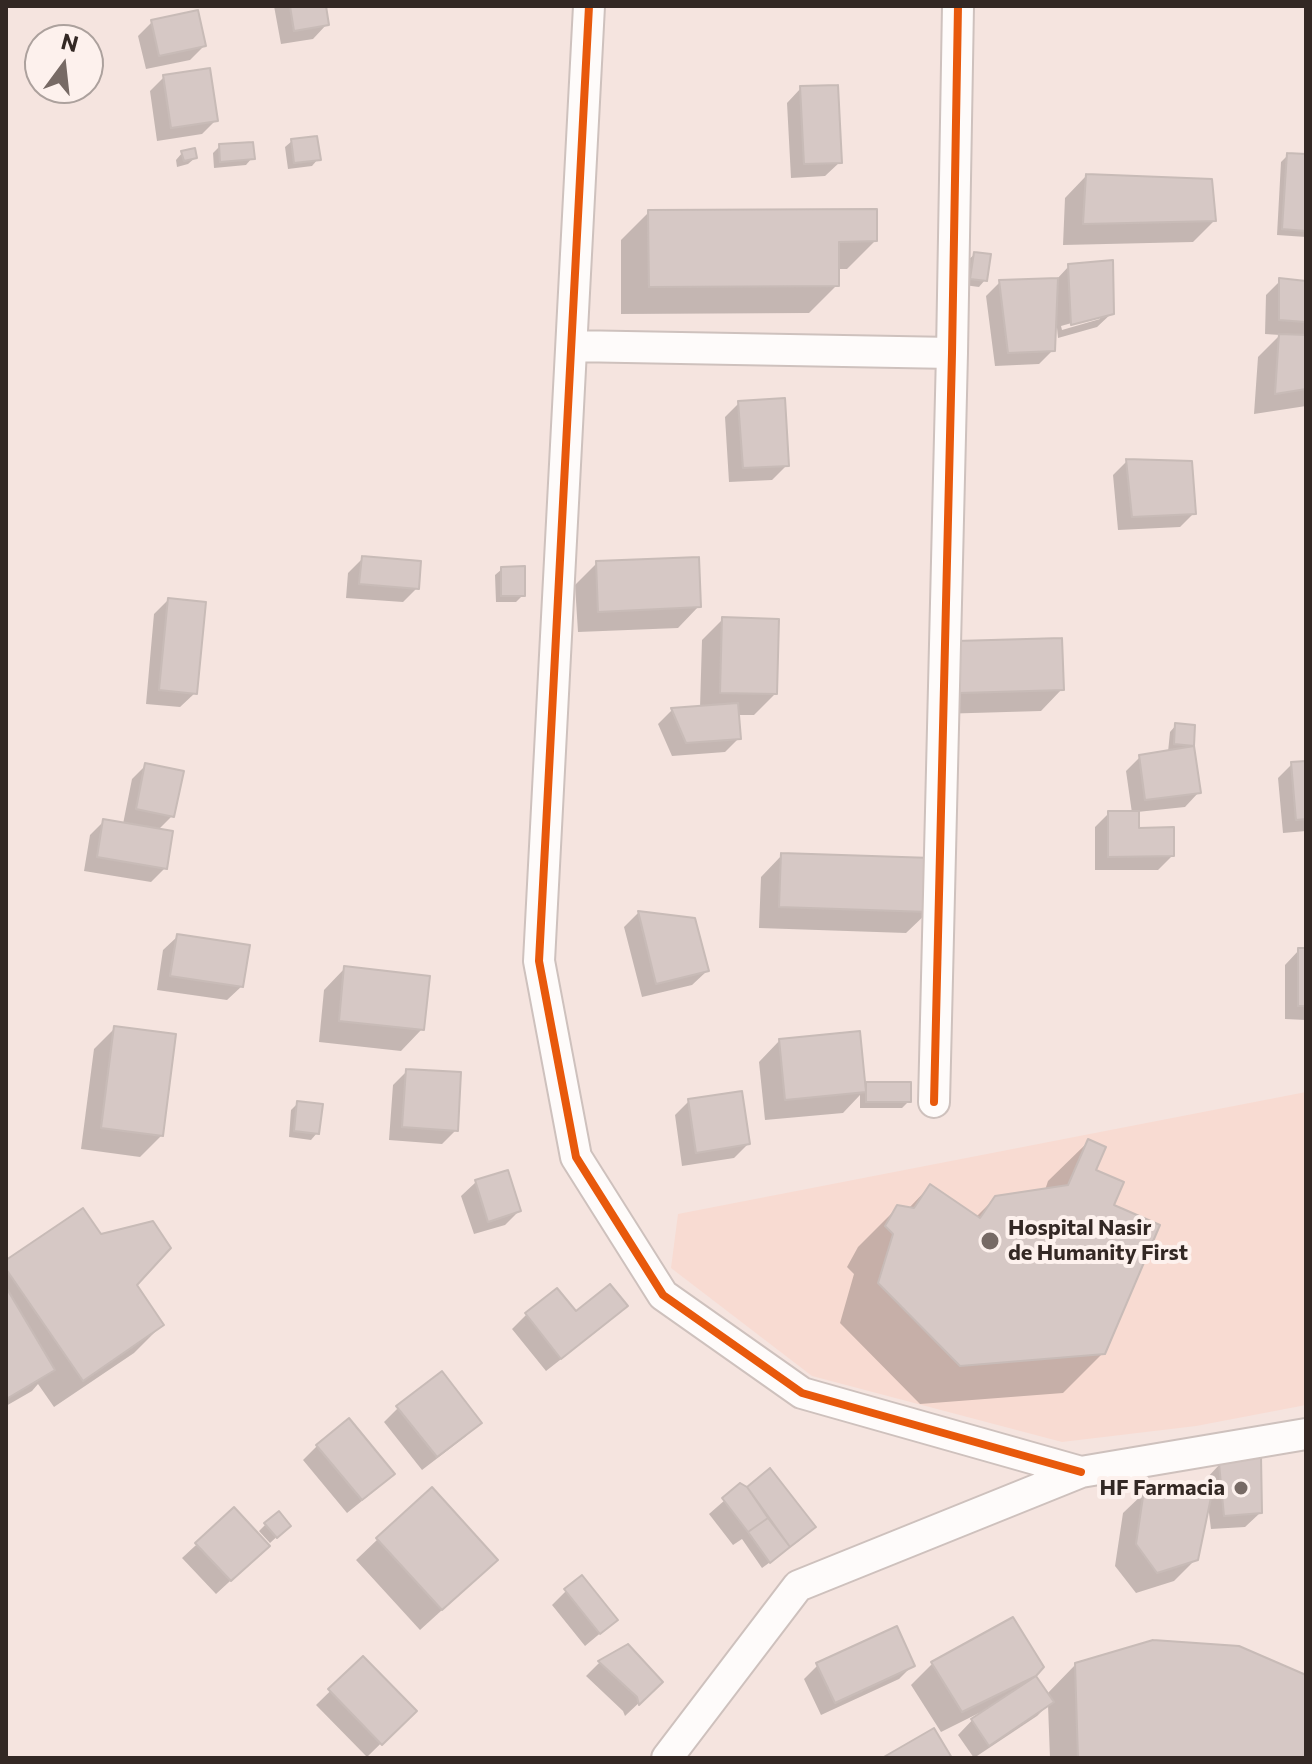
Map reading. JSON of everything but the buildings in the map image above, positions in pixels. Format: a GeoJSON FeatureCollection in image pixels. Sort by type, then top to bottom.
{"type":"FeatureCollection","features":[{"type":"Feature","properties":{"kind":"street"},"geometry":{"type":"LineString","coordinates":[[589,6],[539,961],[576,1157],[663,1295],[802,1393],[1081,1472]]}},
{"type":"Feature","properties":{"kind":"street"},"geometry":{"type":"LineString","coordinates":[[934,1102],[958,6]]}},
{"type":"Feature","properties":{"kind":"street"},"geometry":{"type":"LineString","coordinates":[[572,346],[952,353]]}},
{"type":"Feature","properties":{"kind":"street"},"geometry":{"type":"LineString","coordinates":[[667,1758],[798,1586],[1081,1472],[1306,1434]]}},
{"type":"Feature","properties":{"kind":"shaded area","name":"Hospital Nasir de Humanity First"},"geometry":{"type":"Polygon","coordinates":[[[1306,1092],[1306,1405],[1196,1426],[1062,1442],[812,1376],[671,1268],[678,1214],[1306,1092]]]}},
{"type":"Feature","properties":{"kind":"cycle path"},"geometry":{"type":"LineString","coordinates":[[589,6],[539,961],[576,1157],[663,1295],[802,1393],[1081,1472]]}},
{"type":"Feature","properties":{"kind":"cycle path"},"geometry":{"type":"LineString","coordinates":[[934,1102],[958,6]]}},
{"type":"Feature","properties":{"kind":"place","name":"Hospital Nasir de Humanity First"},"geometry":{"type":"Point","coordinates":[990,1241]}},
{"type":"Feature","properties":{"kind":"place","name":"HF Farmacia"},"geometry":{"type":"Point","coordinates":[1241,1488]}}]}
